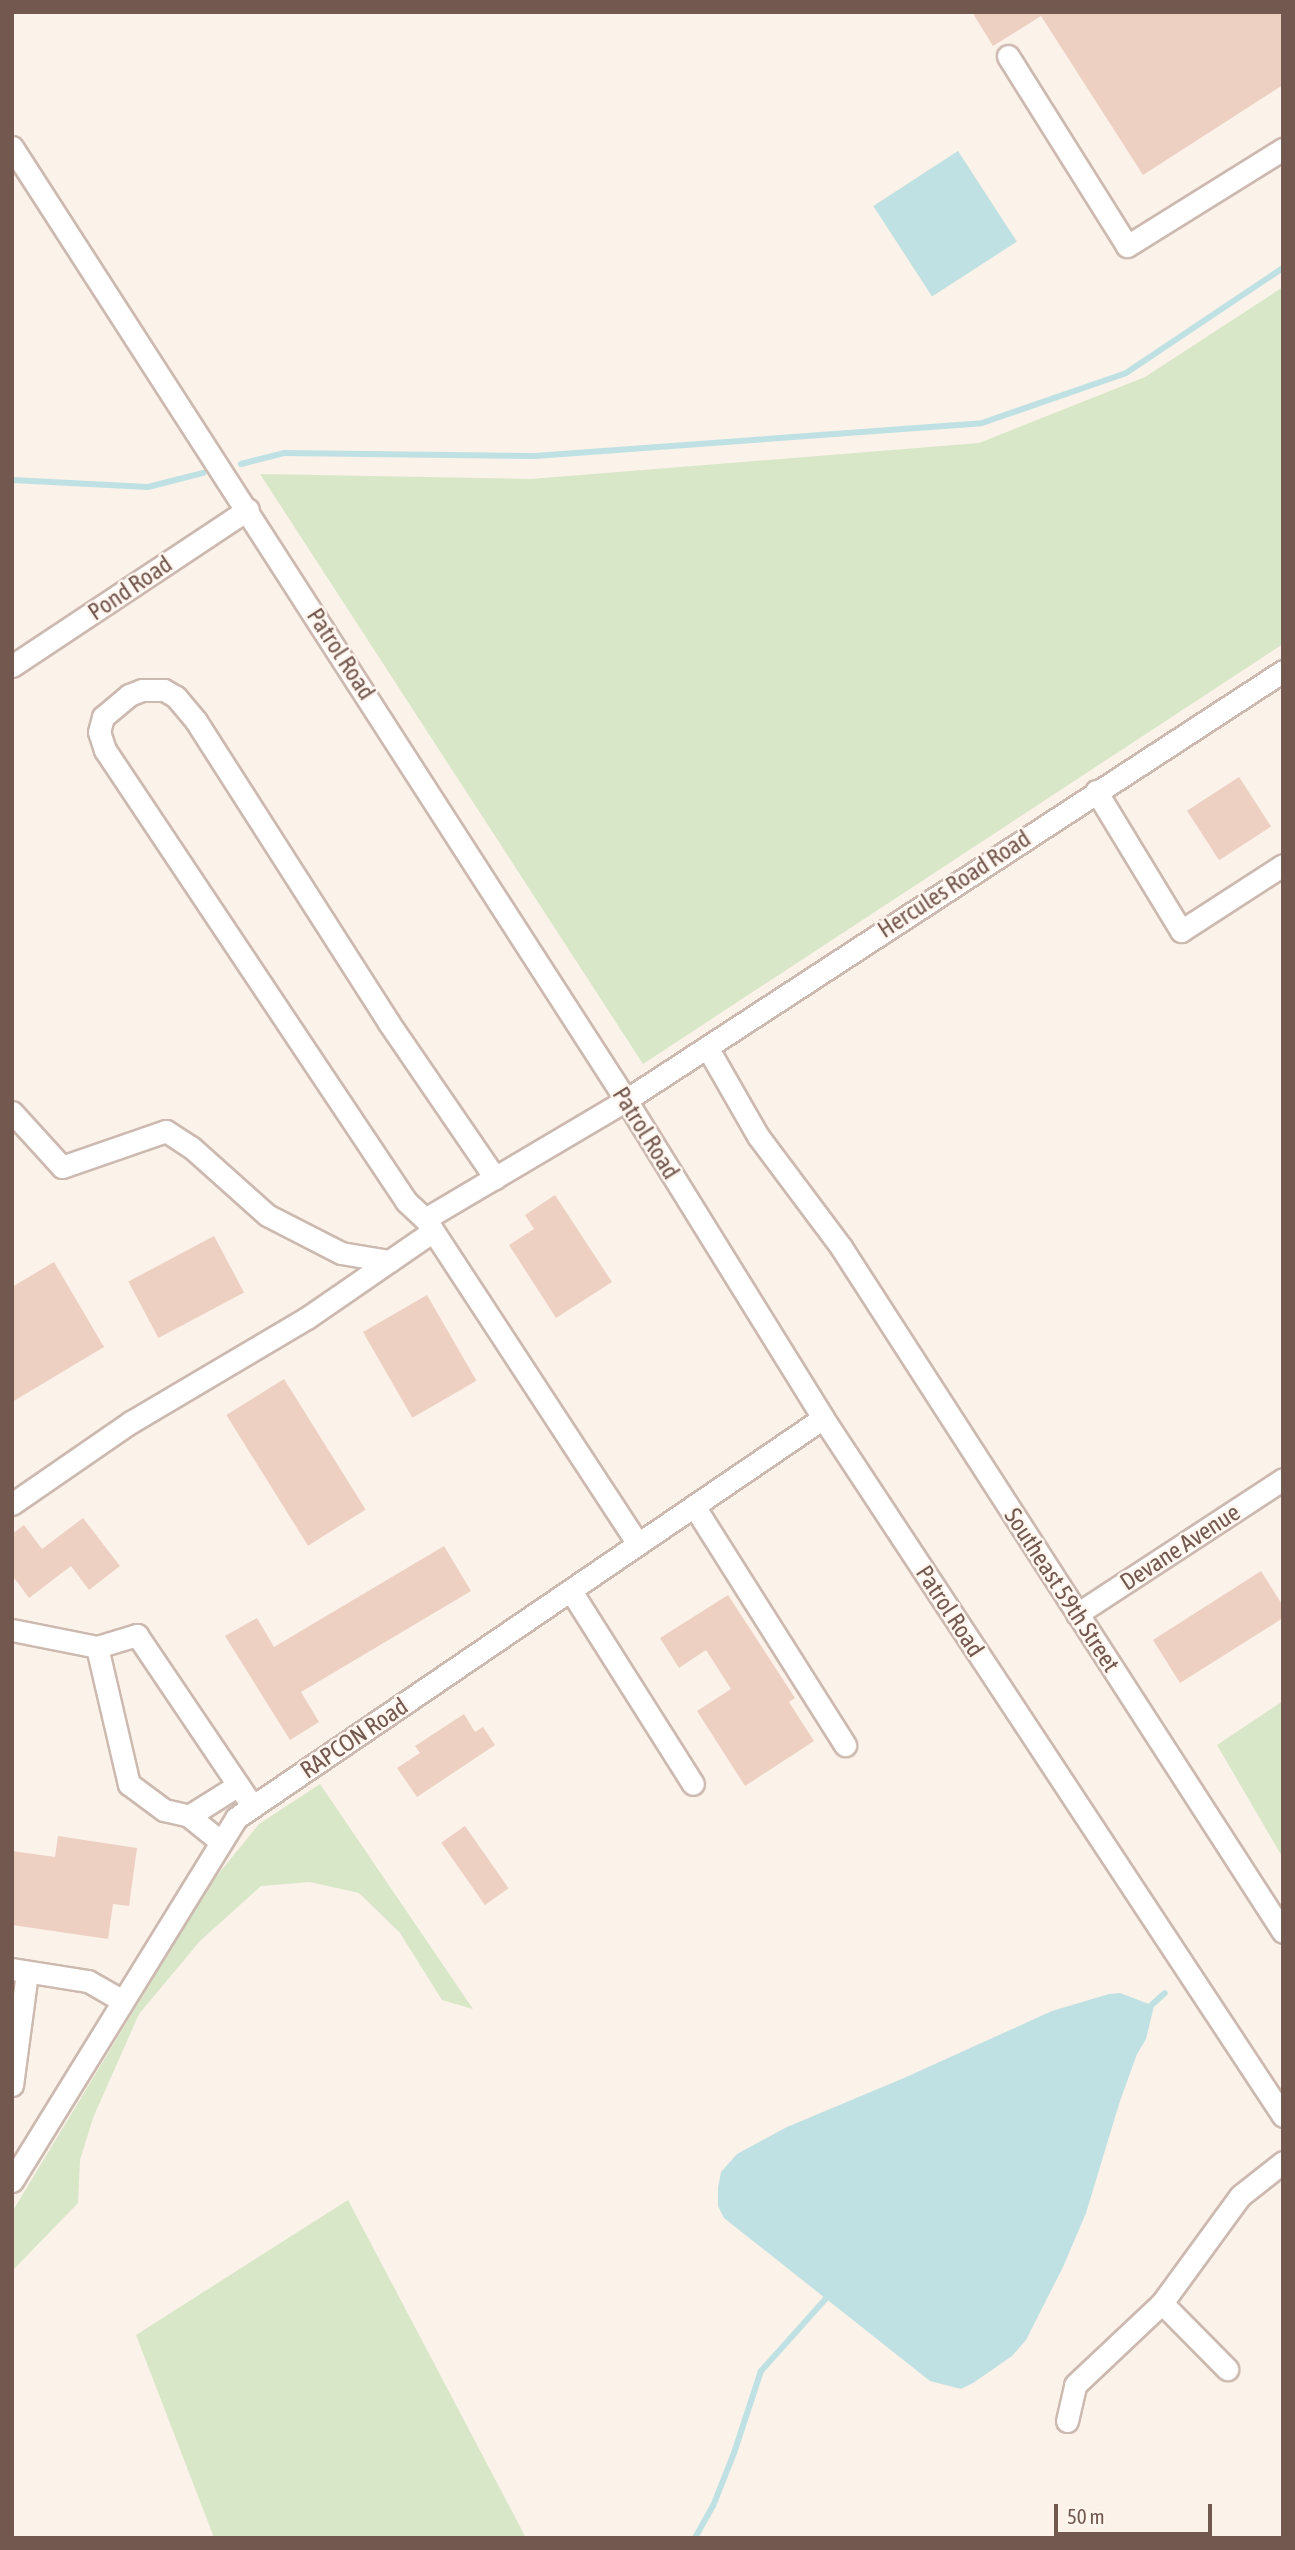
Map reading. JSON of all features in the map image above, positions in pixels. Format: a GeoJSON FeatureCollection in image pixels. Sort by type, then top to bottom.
{"type":"FeatureCollection","features":[{"type":"Feature","properties":{"kind":"street"},"geometry":{"type":"LineString","coordinates":[[1008,55],[1127,246],[1283,149]]}},
{"type":"Feature","properties":{"kind":"street","name":"Patrol Road"},"geometry":{"type":"LineString","coordinates":[[12,147],[248,509],[626,1100],[823,1418],[1283,2116]]}},
{"type":"Feature","properties":{"kind":"street","name":"Pond Road"},"geometry":{"type":"LineString","coordinates":[[12,666],[248,509]]}},
{"type":"Feature","properties":{"kind":"street","name":"Hercules Road Road"},"geometry":{"type":"LineString","coordinates":[[12,1504],[131,1422],[307,1318],[389,1261],[429,1225],[495,1178],[626,1100],[1283,671]]}},
{"type":"Feature","properties":{"kind":"street"},"geometry":{"type":"LineString","coordinates":[[495,1178],[389,1023],[196,721],[176,697],[164,690],[142,690],[129,695],[103,717],[99,732],[105,750],[406,1200],[429,1225],[638,1544]]}},
{"type":"Feature","properties":{"kind":"street"},"geometry":{"type":"LineString","coordinates":[[1096,791],[1181,931],[1283,865]]}},
{"type":"Feature","properties":{"kind":"street","name":"Southeast 59th Street"},"geometry":{"type":"LineString","coordinates":[[707,1047],[758,1136],[841,1247],[1283,1932]]}},
{"type":"Feature","properties":{"kind":"street"},"geometry":{"type":"LineString","coordinates":[[12,1112],[62,1167],[166,1132],[191,1147],[267,1215],[341,1253],[389,1261]]}},
{"type":"Feature","properties":{"kind":"street","name":"RAPCON Road"},"geometry":{"type":"LineString","coordinates":[[12,2180],[19,2156],[123,2001],[236,1818],[823,1418]]}},
{"type":"Feature","properties":{"kind":"street","name":"Devane Avenue"},"geometry":{"type":"LineString","coordinates":[[1077,1614],[1283,1479]]}},
{"type":"Feature","properties":{"kind":"street"},"geometry":{"type":"LineString","coordinates":[[694,1506],[845,1745]]}},
{"type":"Feature","properties":{"kind":"street"},"geometry":{"type":"LineString","coordinates":[[571,1591],[693,1783]]}},
{"type":"Feature","properties":{"kind":"street"},"geometry":{"type":"LineString","coordinates":[[12,1630],[97,1647],[137,1635],[253,1807]]}},
{"type":"Feature","properties":{"kind":"street"},"geometry":{"type":"LineString","coordinates":[[97,1647],[129,1784],[164,1810],[189,1816],[221,1842]]}},
{"type":"Feature","properties":{"kind":"street"},"geometry":{"type":"LineString","coordinates":[[189,1816],[238,1785]]}},
{"type":"Feature","properties":{"kind":"street"},"geometry":{"type":"LineString","coordinates":[[12,2085],[20,1970],[88,1980],[123,2001]]}},
{"type":"Feature","properties":{"kind":"street"},"geometry":{"type":"LineString","coordinates":[[1067,2421],[1074,2385],[1162,2303],[1240,2196],[1283,2162]]}},
{"type":"Feature","properties":{"kind":"street"},"geometry":{"type":"LineString","coordinates":[[1162,2303],[1227,2369]]}},
{"type":"Feature","properties":{"kind":"green space"},"geometry":{"type":"Polygon","coordinates":[[[1283,287],[1283,644],[643,1064],[260,474],[531,479],[979,443],[1145,377],[1283,287]]]}},
{"type":"Feature","properties":{"kind":"green space"},"geometry":{"type":"Polygon","coordinates":[[[1283,1701],[1283,1858],[1217,1745],[1283,1701]]]}},
{"type":"Feature","properties":{"kind":"green space"},"geometry":{"type":"Polygon","coordinates":[[[320,1784],[473,2009],[442,2000],[400,1933],[359,1893],[310,1882],[261,1886],[200,1941],[139,2014],[93,2118],[80,2160],[78,2203],[12,2271],[12,2212],[211,1883],[259,1824],[320,1784]]]}},
{"type":"Feature","properties":{"kind":"green space"},"geometry":{"type":"Polygon","coordinates":[[[348,2200],[526,2538],[210,2538],[213,2535],[136,2335],[348,2200]]]}},
{"type":"Feature","properties":{"kind":"water"},"geometry":{"type":"Polygon","coordinates":[[[958,151],[1017,242],[932,297],[873,206],[958,151]]]}},
{"type":"Feature","properties":{"kind":"water"},"geometry":{"type":"Polygon","coordinates":[[[1120,1993],[1154,2006],[1146,2039],[1137,2054],[1120,2101],[1086,2213],[1063,2267],[1026,2340],[1012,2356],[973,2383],[961,2389],[930,2381],[724,2218],[718,2206],[721,2172],[737,2154],[787,2127],[1052,2011],[1120,1993]]]}},
{"type":"Feature","properties":{"kind":"building"},"geometry":{"type":"Polygon","coordinates":[[[972,12],[1283,12],[1283,85],[1143,175],[1041,16],[993,46],[972,12]]]}},
{"type":"Feature","properties":{"kind":"building"},"geometry":{"type":"Polygon","coordinates":[[[1239,777],[1271,826],[1219,860],[1187,811],[1239,777]]]}},
{"type":"Feature","properties":{"kind":"building"},"geometry":{"type":"Polygon","coordinates":[[[555,1195],[612,1282],[556,1318],[509,1245],[534,1229],[525,1215],[555,1195]]]}},
{"type":"Feature","properties":{"kind":"building"},"geometry":{"type":"Polygon","coordinates":[[[214,1236],[244,1293],[158,1338],[128,1282],[214,1236]]]}},
{"type":"Feature","properties":{"kind":"building"},"geometry":{"type":"Polygon","coordinates":[[[54,1262],[104,1347],[12,1402],[12,1287],[54,1262]]]}},
{"type":"Feature","properties":{"kind":"building"},"geometry":{"type":"Polygon","coordinates":[[[427,1295],[476,1381],[412,1418],[363,1332],[427,1295]]]}},
{"type":"Feature","properties":{"kind":"building"},"geometry":{"type":"Polygon","coordinates":[[[284,1379],[366,1510],[308,1546],[226,1415],[284,1379]]]}},
{"type":"Feature","properties":{"kind":"building"},"geometry":{"type":"Polygon","coordinates":[[[83,1518],[120,1566],[89,1590],[71,1566],[29,1598],[12,1575],[12,1534],[24,1525],[42,1549],[83,1518]]]}},
{"type":"Feature","properties":{"kind":"building"},"geometry":{"type":"Polygon","coordinates":[[[444,1546],[471,1591],[301,1692],[319,1722],[290,1740],[225,1636],[257,1618],[274,1647],[444,1546]]]}},
{"type":"Feature","properties":{"kind":"building"},"geometry":{"type":"Polygon","coordinates":[[[1261,1571],[1283,1606],[1283,1618],[1180,1683],[1153,1640],[1261,1571]]]}},
{"type":"Feature","properties":{"kind":"building"},"geometry":{"type":"Polygon","coordinates":[[[728,1595],[795,1698],[789,1702],[814,1741],[745,1786],[697,1711],[731,1689],[706,1650],[679,1668],[660,1638],[728,1595]]]}},
{"type":"Feature","properties":{"kind":"building"},"geometry":{"type":"Polygon","coordinates":[[[464,1714],[475,1732],[483,1727],[495,1745],[417,1797],[397,1768],[420,1753],[415,1746],[464,1714]]]}},
{"type":"Feature","properties":{"kind":"building"},"geometry":{"type":"Polygon","coordinates":[[[465,1826],[509,1888],[485,1905],[441,1843],[465,1826]]]}},
{"type":"Feature","properties":{"kind":"building"},"geometry":{"type":"Polygon","coordinates":[[[58,1836],[137,1848],[129,1906],[113,1904],[108,1939],[12,1925],[12,1851],[55,1857],[58,1836]]]}},
{"type":"Feature","properties":{"kind":"waterway"},"geometry":{"type":"LineString","coordinates":[[241,464],[284,453],[535,456],[982,423],[1126,373],[1283,268]]}},
{"type":"Feature","properties":{"kind":"waterway"},"geometry":{"type":"LineString","coordinates":[[12,480],[148,487],[203,473]]}},
{"type":"Feature","properties":{"kind":"waterway"},"geometry":{"type":"LineString","coordinates":[[1146,2010],[1165,1993]]}},
{"type":"Feature","properties":{"kind":"waterway"},"geometry":{"type":"LineString","coordinates":[[695,2538],[713,2506],[734,2453],[761,2371],[831,2293]]}}]}
